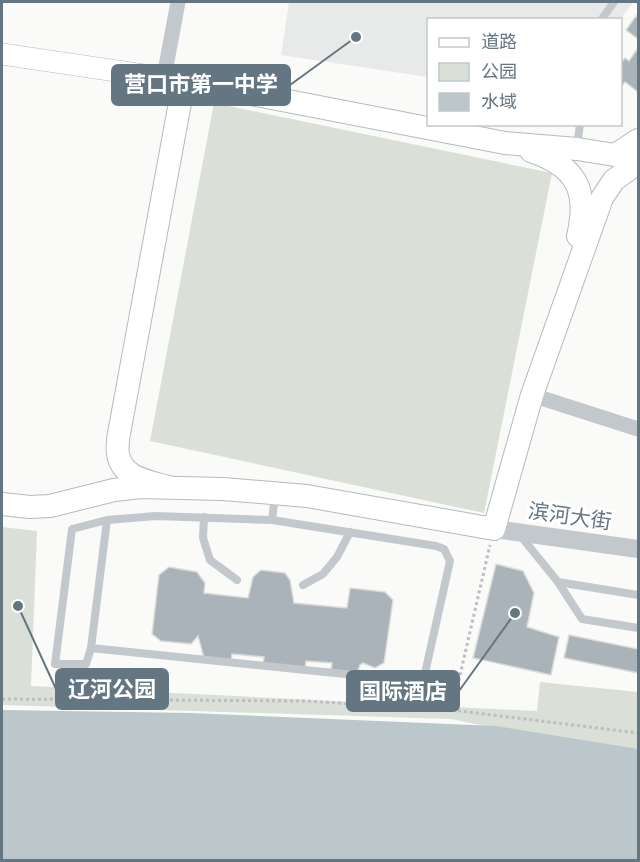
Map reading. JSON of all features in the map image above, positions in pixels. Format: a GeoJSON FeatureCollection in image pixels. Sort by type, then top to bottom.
{"type":"FeatureCollection","features":[{"type":"Feature","properties":{"kind":"main road"},"geometry":{"type":"LineString","coordinates":[[2,54],[174,79],[505,142],[615,155],[639,140]]}},
{"type":"Feature","properties":{"kind":"main road"},"geometry":{"type":"LineString","coordinates":[[168,487],[132,475],[123,466],[118,454],[118,439],[174,79]]}},
{"type":"Feature","properties":{"kind":"main road"},"geometry":{"type":"LineString","coordinates":[[505,142],[548,157],[563,166],[574,178],[580,194],[583,208],[581,222],[556,327]]}},
{"type":"Feature","properties":{"kind":"main road"},"geometry":{"type":"LineString","coordinates":[[2,504],[30,507],[50,506],[114,490],[140,487],[223,489],[306,496],[505,530],[532,395],[602,198],[614,180],[638,165]]}},
{"type":"Feature","properties":{"kind":"street"},"geometry":{"type":"LineString","coordinates":[[174,79],[178,2]]}},
{"type":"Feature","properties":{"kind":"street"},"geometry":{"type":"LineString","coordinates":[[615,155],[638,165]]}},
{"type":"Feature","properties":{"kind":"street"},"geometry":{"type":"LineString","coordinates":[[532,395],[639,429]]}},
{"type":"Feature","properties":{"kind":"street","name":"滨河大街"},"geometry":{"type":"LineString","coordinates":[[505,530],[639,549]]}},
{"type":"Feature","properties":{"kind":"lane"},"geometry":{"type":"LineString","coordinates":[[602,18],[614,2]]}},
{"type":"Feature","properties":{"kind":"lane"},"geometry":{"type":"LineString","coordinates":[[577,149],[580,126]]}},
{"type":"Feature","properties":{"kind":"lane"},"geometry":{"type":"LineString","coordinates":[[272,520],[275,494]]}},
{"type":"Feature","properties":{"kind":"lane"},"geometry":{"type":"LineString","coordinates":[[91,648],[423,682],[450,561],[444,549],[436,546],[272,520],[156,516],[107,520],[72,529],[55,664],[86,664],[91,648],[107,520]]}},
{"type":"Feature","properties":{"kind":"lane"},"geometry":{"type":"LineString","coordinates":[[204,517],[203,538],[210,560],[237,580]]}},
{"type":"Feature","properties":{"kind":"lane"},"geometry":{"type":"LineString","coordinates":[[505,530],[558,582],[582,619],[639,628]]}},
{"type":"Feature","properties":{"kind":"lane"},"geometry":{"type":"LineString","coordinates":[[303,585],[323,574],[337,557],[350,532]]}},
{"type":"Feature","properties":{"kind":"lane"},"geometry":{"type":"LineString","coordinates":[[558,582],[639,595]]}},
{"type":"Feature","properties":{"kind":"path"},"geometry":{"type":"LineString","coordinates":[[452,710],[639,733]]}},
{"type":"Feature","properties":{"kind":"shaded area"},"geometry":{"type":"Polygon","coordinates":[[[289,2],[634,2],[621,18],[427,18],[427,77],[281,55],[289,2]]]}},
{"type":"Feature","properties":{"kind":"green space"},"geometry":{"type":"Polygon","coordinates":[[[214,103],[552,173],[484,513],[150,441],[214,103]]]}},
{"type":"Feature","properties":{"kind":"green space"},"geometry":{"type":"Polygon","coordinates":[[[2,527],[37,531],[31,686],[537,711],[540,682],[638,692],[638,757],[451,719],[2,705],[2,527]]]}},
{"type":"Feature","properties":{"kind":"water"},"geometry":{"type":"Polygon","coordinates":[[[2,710],[190,713],[496,726],[638,749],[638,860],[2,860],[2,710]]]}},
{"type":"Feature","properties":{"kind":"building"},"geometry":{"type":"Polygon","coordinates":[[[636,16],[638,18],[638,39],[626,30],[636,16]]]}},
{"type":"Feature","properties":{"kind":"building"},"geometry":{"type":"Polygon","coordinates":[[[638,48],[638,92],[625,82],[622,86],[622,62],[625,58],[629,61],[638,48]]]}},
{"type":"Feature","properties":{"kind":"building"},"geometry":{"type":"Polygon","coordinates":[[[496,564],[523,571],[534,593],[527,627],[559,637],[551,675],[473,658],[496,564]]]}},
{"type":"Feature","properties":{"kind":"building"},"geometry":{"type":"Polygon","coordinates":[[[169,567],[197,572],[205,583],[204,593],[248,598],[253,577],[261,570],[285,573],[290,580],[294,603],[347,608],[350,588],[385,592],[393,600],[384,663],[375,668],[363,663],[357,674],[331,671],[332,663],[306,661],[305,669],[263,665],[264,657],[232,654],[231,661],[204,658],[198,636],[191,644],[161,641],[152,634],[159,575],[169,567]]]}},
{"type":"Feature","properties":{"kind":"building"},"geometry":{"type":"Polygon","coordinates":[[[569,635],[638,649],[638,673],[564,658],[569,635]]]}},
{"type":"Feature","properties":{"kind":"place","name":"营口市第一中学"},"geometry":{"type":"Point","coordinates":[356,37]}},
{"type":"Feature","properties":{"kind":"place","name":"辽河公园"},"geometry":{"type":"Point","coordinates":[18,606]}},
{"type":"Feature","properties":{"kind":"place","name":"国际酒店"},"geometry":{"type":"Point","coordinates":[515,613]}}]}
